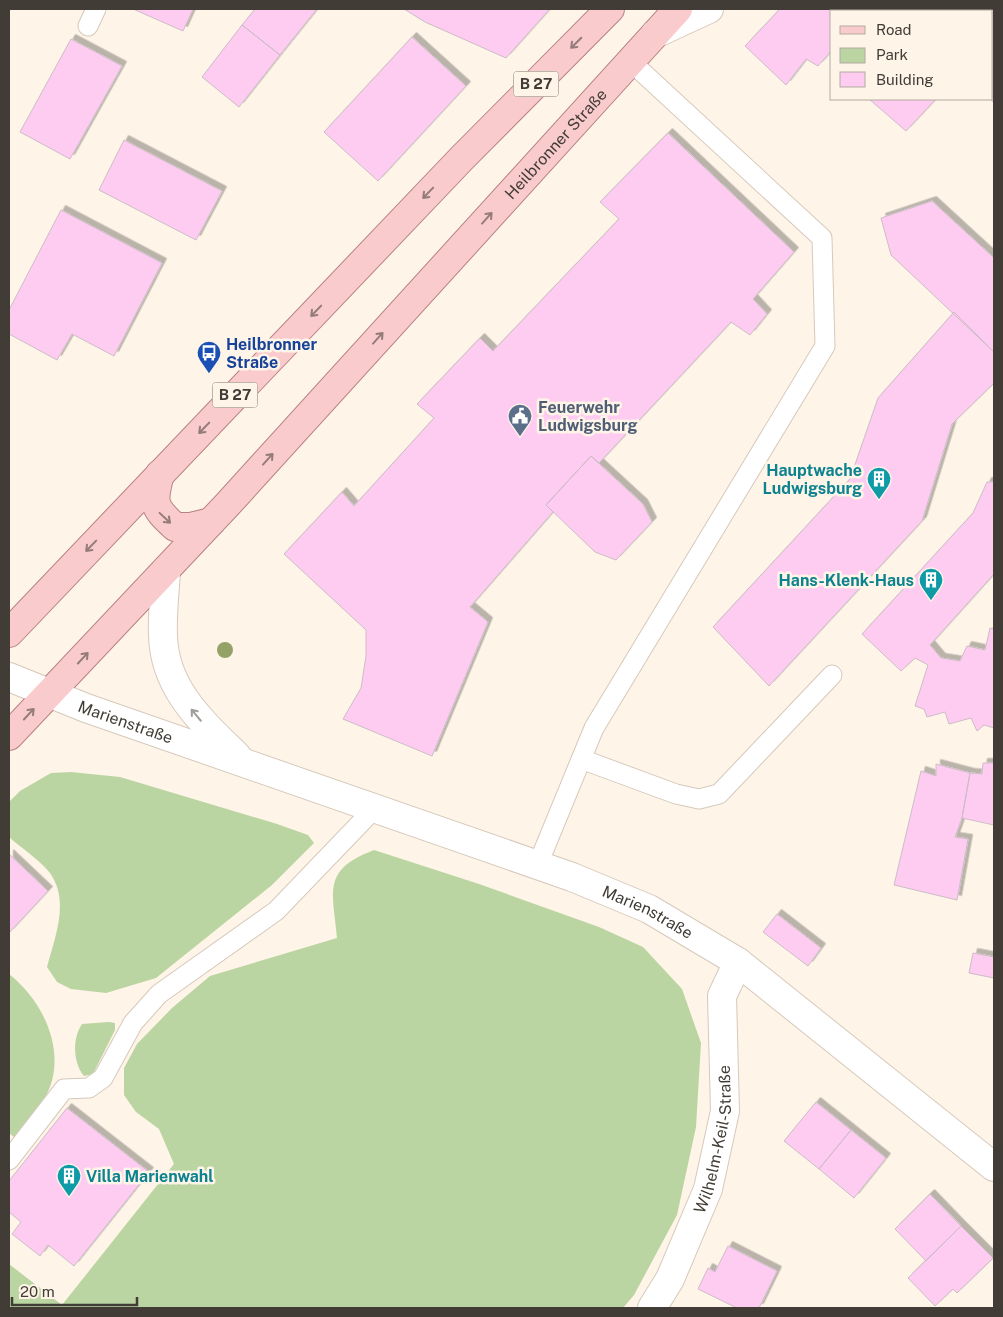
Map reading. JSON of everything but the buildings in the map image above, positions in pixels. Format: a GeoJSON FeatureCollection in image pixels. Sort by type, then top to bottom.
{"type":"FeatureCollection","features":[{"type":"Feature","properties":{"kind":"main road","name":"B 27"},"geometry":{"type":"LineString","coordinates":[[9,633],[462,158],[610,9]]}},
{"type":"Feature","properties":{"kind":"main road","name":"Heilbronner Straße"},"geometry":{"type":"LineString","coordinates":[[9,736],[211,522],[678,9]]}},
{"type":"Feature","properties":{"kind":"main road"},"geometry":{"type":"LineString","coordinates":[[160,474],[154,496],[158,511],[175,527],[190,527],[211,522]]}},
{"type":"Feature","properties":{"kind":"street"},"geometry":{"type":"LineString","coordinates":[[656,34],[709,9]]}},
{"type":"Feature","properties":{"kind":"street","name":"Marienstraße"},"geometry":{"type":"LineString","coordinates":[[166,570],[163,635],[167,664],[174,684],[201,721],[243,762]]}},
{"type":"Feature","properties":{"kind":"street","name":"Marienstraße"},"geometry":{"type":"LineString","coordinates":[[9,677],[243,762],[538,864],[649,909],[738,962],[994,1167]]}},
{"type":"Feature","properties":{"kind":"street","name":"Wilhelm-Keil-Straße"},"geometry":{"type":"LineString","coordinates":[[652,1308],[670,1279],[708,1189],[725,1111],[722,996],[738,962]]}},
{"type":"Feature","properties":{"kind":"lane"},"geometry":{"type":"LineString","coordinates":[[88,26],[96,9]]}},
{"type":"Feature","properties":{"kind":"lane"},"geometry":{"type":"LineString","coordinates":[[538,864],[594,728],[825,346],[822,238],[630,60]]}},
{"type":"Feature","properties":{"kind":"lane"},"geometry":{"type":"LineString","coordinates":[[581,759],[676,794],[699,799],[719,794],[832,676]]}},
{"type":"Feature","properties":{"kind":"lane"},"geometry":{"type":"LineString","coordinates":[[9,1160],[64,1089],[89,1088],[103,1078],[133,1022],[159,994],[276,911],[375,808]]}},
{"type":"Feature","properties":{"kind":"green space"},"geometry":{"type":"Polygon","coordinates":[[[71,772],[120,777],[277,824],[308,835],[314,843],[272,885],[156,978],[106,993],[71,989],[57,982],[47,967],[59,919],[59,895],[56,884],[46,868],[9,837],[9,802],[20,791],[51,773],[71,772]]]}},
{"type":"Feature","properties":{"kind":"green space"},"geometry":{"type":"Polygon","coordinates":[[[374,850],[479,884],[599,927],[643,947],[682,989],[701,1043],[696,1127],[677,1215],[634,1295],[623,1308],[9,1308],[9,1264],[62,1305],[174,1164],[159,1129],[136,1112],[124,1095],[124,1068],[137,1044],[172,1008],[210,976],[337,938],[333,895],[334,884],[345,866],[374,850]]]}},
{"type":"Feature","properties":{"kind":"green space"},"geometry":{"type":"Polygon","coordinates":[[[9,974],[21,984],[40,1010],[52,1040],[54,1056],[54,1071],[47,1094],[14,1137],[9,1133],[9,974]]]}},
{"type":"Feature","properties":{"kind":"green space"},"geometry":{"type":"Polygon","coordinates":[[[115,1023],[115,1030],[93,1074],[84,1076],[80,1071],[75,1051],[79,1030],[82,1024],[115,1023]]]}},
{"type":"Feature","properties":{"kind":"place","name":"Heilbronner Straße"},"geometry":{"type":"Point","coordinates":[209,374]}},
{"type":"Feature","properties":{"kind":"place","name":"Feuerwehr Ludwigsburg"},"geometry":{"type":"Point","coordinates":[520,437]}},
{"type":"Feature","properties":{"kind":"place","name":"Hauptwache Ludwigsburg"},"geometry":{"type":"Point","coordinates":[879,500]}},
{"type":"Feature","properties":{"kind":"place","name":"Hans-Klenk-Haus"},"geometry":{"type":"Point","coordinates":[931,601]}},
{"type":"Feature","properties":{"kind":"place","name":"Villa Marienwahl"},"geometry":{"type":"Point","coordinates":[69,1197]}}]}
